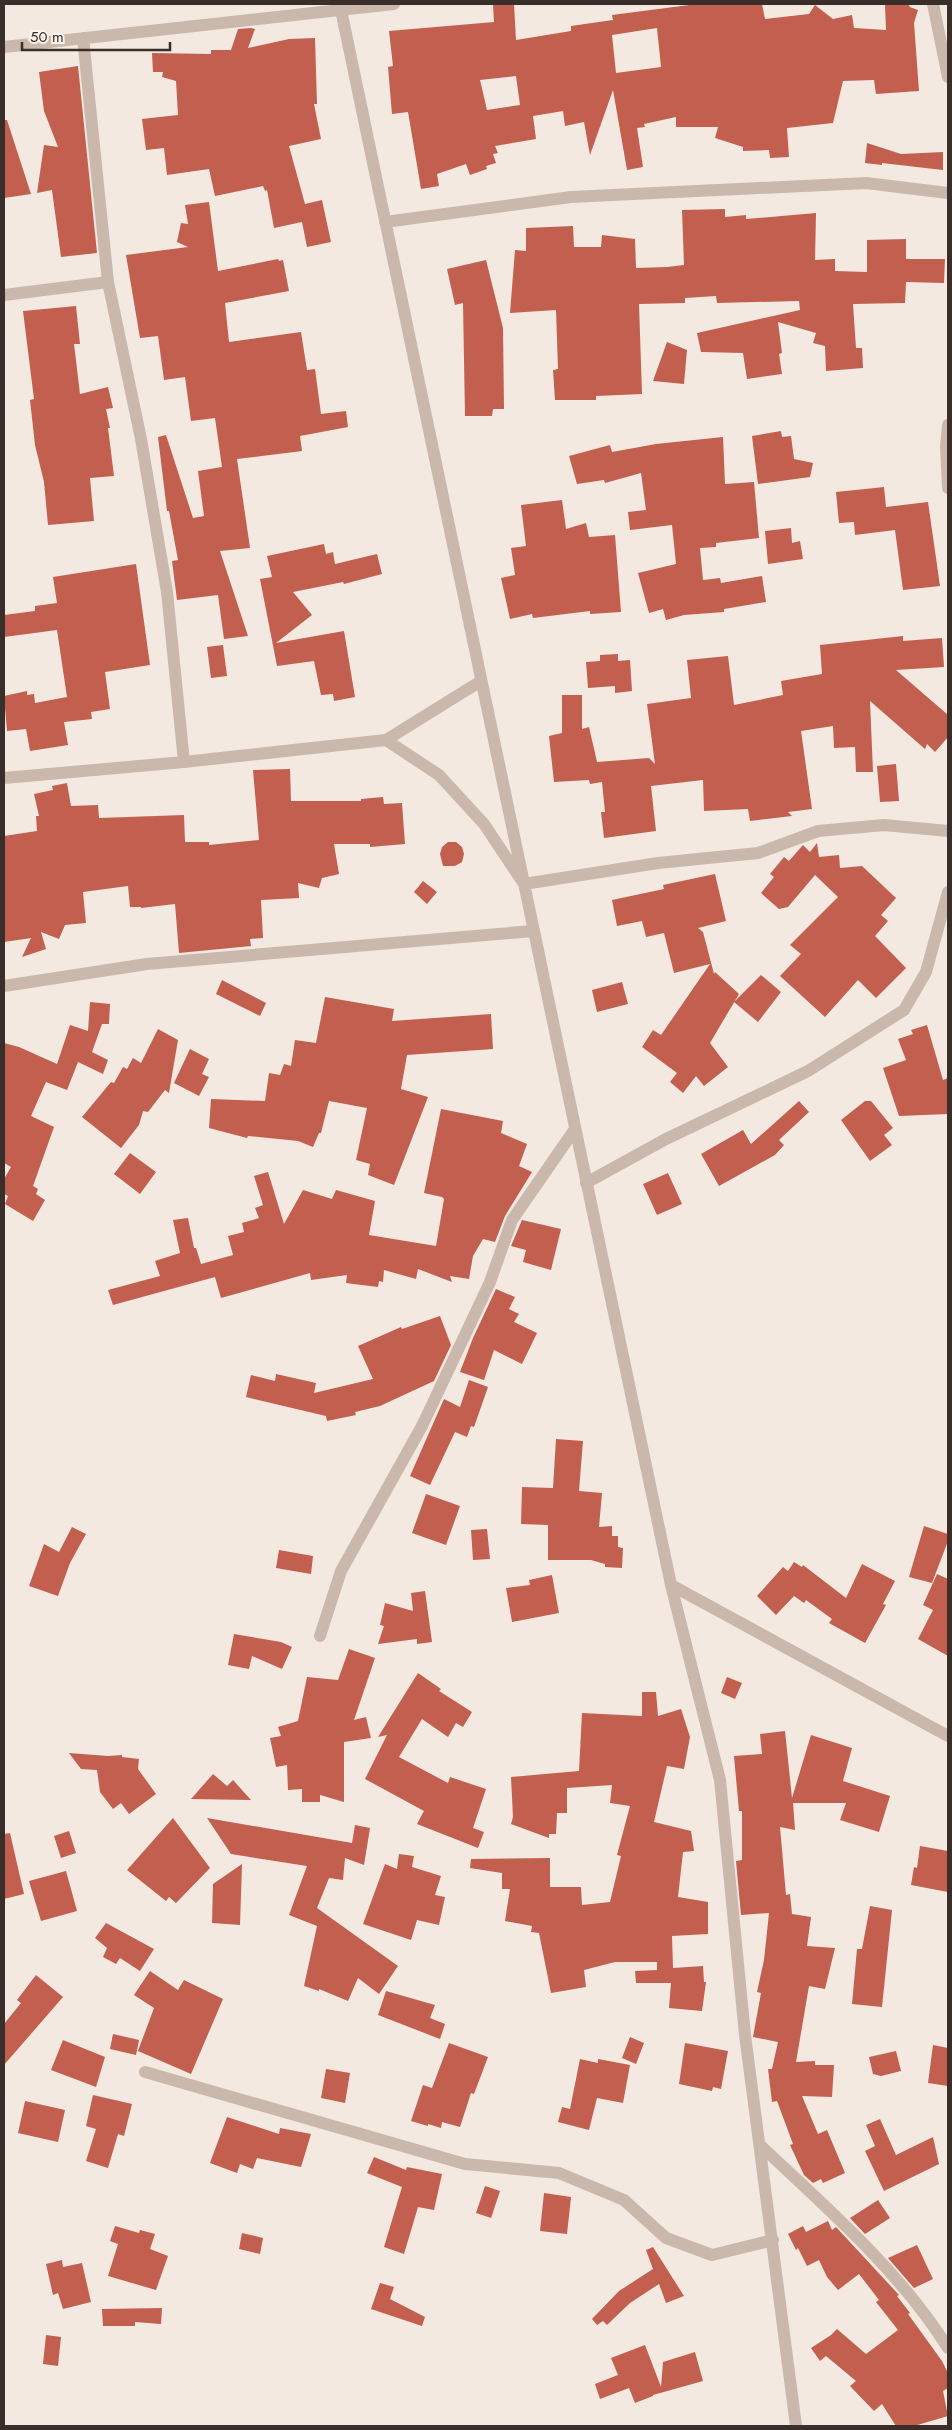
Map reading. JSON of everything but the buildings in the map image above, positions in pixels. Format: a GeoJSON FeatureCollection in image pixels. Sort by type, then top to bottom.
{"type":"FeatureCollection","features":[{"type":"Feature","properties":{"kind":"street"},"geometry":{"type":"LineString","coordinates":[[4,47],[394,4]]}},
{"type":"Feature","properties":{"kind":"street"},"geometry":{"type":"LineString","coordinates":[[933,4],[948,78]]}},
{"type":"Feature","properties":{"kind":"street"},"geometry":{"type":"LineString","coordinates":[[340,10],[671,1585],[720,1780],[745,2035],[796,2426]]}},
{"type":"Feature","properties":{"kind":"street"},"geometry":{"type":"LineString","coordinates":[[83,38],[108,282],[141,439],[167,592],[184,762]]}},
{"type":"Feature","properties":{"kind":"street"},"geometry":{"type":"LineString","coordinates":[[385,222],[571,197],[866,183],[948,193]]}},
{"type":"Feature","properties":{"kind":"street"},"geometry":{"type":"LineString","coordinates":[[4,295],[108,282]]}},
{"type":"Feature","properties":{"kind":"street"},"geometry":{"type":"LineString","coordinates":[[948,425],[946,446],[948,488]]}},
{"type":"Feature","properties":{"kind":"street"},"geometry":{"type":"LineString","coordinates":[[4,778],[184,762],[386,740],[481,681]]}},
{"type":"Feature","properties":{"kind":"street"},"geometry":{"type":"LineString","coordinates":[[386,740],[440,775],[484,824],[524,884]]}},
{"type":"Feature","properties":{"kind":"street"},"geometry":{"type":"LineString","coordinates":[[524,884],[658,863],[758,853],[818,831],[884,824],[948,831]]}},
{"type":"Feature","properties":{"kind":"street"},"geometry":{"type":"LineString","coordinates":[[586,1183],[666,1139],[808,1071],[904,1010],[926,972],[948,892]]}},
{"type":"Feature","properties":{"kind":"street"},"geometry":{"type":"LineString","coordinates":[[4,986],[147,964],[533,930]]}},
{"type":"Feature","properties":{"kind":"street"},"geometry":{"type":"LineString","coordinates":[[320,1636],[341,1571],[422,1426],[490,1282],[512,1220],[575,1129]]}},
{"type":"Feature","properties":{"kind":"street"},"geometry":{"type":"LineString","coordinates":[[671,1585],[948,1736]]}},
{"type":"Feature","properties":{"kind":"street"},"geometry":{"type":"LineString","coordinates":[[145,2072],[465,2164],[559,2174],[624,2200],[666,2238],[712,2255],[773,2240]]}},
{"type":"Feature","properties":{"kind":"street"},"geometry":{"type":"LineString","coordinates":[[760,2145],[856,2236],[900,2283],[948,2348]]}}]}
